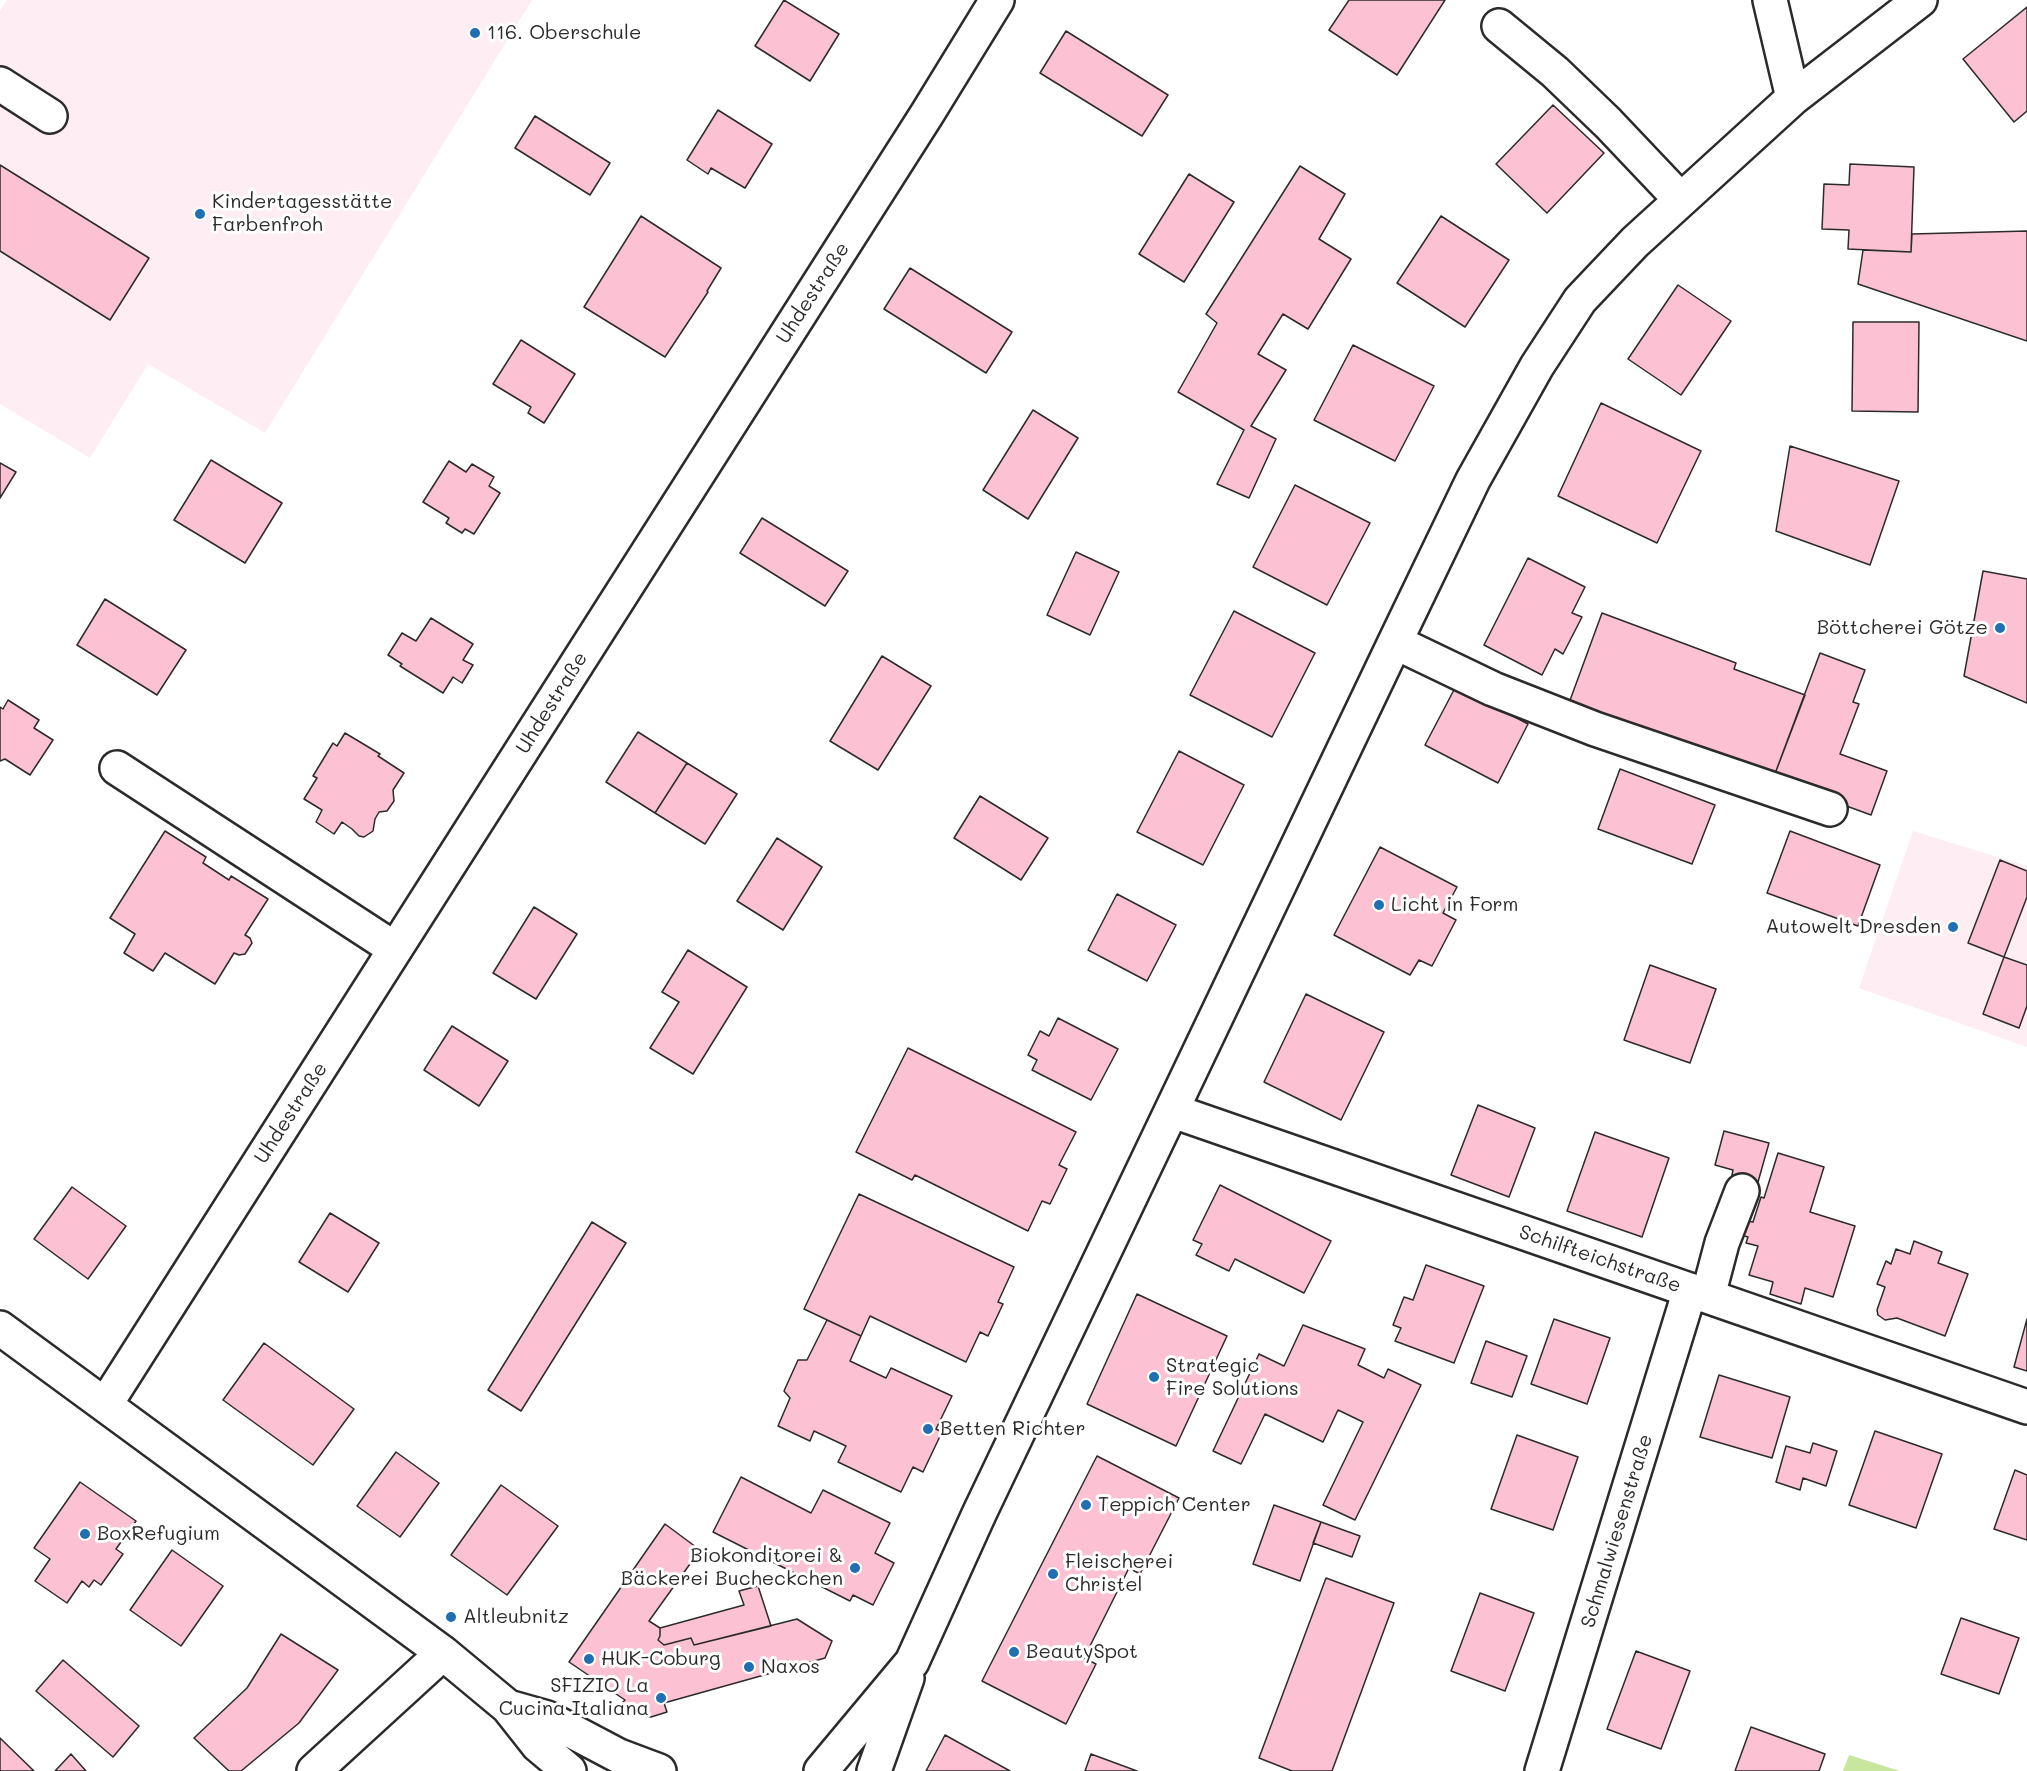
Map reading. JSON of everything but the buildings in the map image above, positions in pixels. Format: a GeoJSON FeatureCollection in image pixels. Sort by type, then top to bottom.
{"type":"FeatureCollection","features":[{"type":"Feature","properties":{"kind":"street","name":"Uhdestraße"},"geometry":{"type":"LineString","coordinates":[[105,1405],[921,124],[997,0]]}},
{"type":"Feature","properties":{"kind":"street"},"geometry":{"type":"LineString","coordinates":[[1770,0],[1793,98]]}},
{"type":"Feature","properties":{"kind":"street"},"geometry":{"type":"LineString","coordinates":[[874,1771],[912,1662],[1004,1462],[1473,480],[1537,366],[1580,300],[1635,242],[1793,98],[1920,0]]}},
{"type":"Feature","properties":{"kind":"street"},"geometry":{"type":"LineString","coordinates":[[1499,26],[1555,72],[1601,116],[1681,200]]}},
{"type":"Feature","properties":{"kind":"street"},"geometry":{"type":"LineString","coordinates":[[0,84],[50,116]]}},
{"type":"Feature","properties":{"kind":"street"},"geometry":{"type":"LineString","coordinates":[[1395,642],[1493,688],[1595,729],[1830,809]]}},
{"type":"Feature","properties":{"kind":"street"},"geometry":{"type":"LineString","coordinates":[[117,768],[395,949]]}},
{"type":"Feature","properties":{"kind":"street","name":"Schilfteichstraße"},"geometry":{"type":"LineString","coordinates":[[1173,1111],[2027,1407]]}},
{"type":"Feature","properties":{"kind":"street","name":"Schmalwiesenstraße"},"geometry":{"type":"LineString","coordinates":[[1542,1771],[1699,1293],[1742,1191]]}},
{"type":"Feature","properties":{"kind":"street"},"geometry":{"type":"LineString","coordinates":[[0,1328],[443,1653],[508,1707],[538,1745],[569,1771]]}},
{"type":"Feature","properties":{"kind":"street"},"geometry":{"type":"LineString","coordinates":[[314,1771],[443,1653]]}},
{"type":"Feature","properties":{"kind":"street"},"geometry":{"type":"LineString","coordinates":[[821,1771],[912,1662]]}},
{"type":"Feature","properties":{"kind":"street"},"geometry":{"type":"LineString","coordinates":[[508,1707],[547,1718],[619,1755],[659,1771]]}},
{"type":"Feature","properties":{"kind":"shaded area","name":"Kindertagesstätte Farbenfroh"},"geometry":{"type":"Polygon","coordinates":[[[7,0],[532,0],[265,433],[148,364],[90,458],[0,404],[0,11],[7,0]]]}},
{"type":"Feature","properties":{"kind":"shaded area","name":"Autowelt Dresden"},"geometry":{"type":"Polygon","coordinates":[[[1913,831],[2027,866],[2027,1047],[1859,988],[1913,831]]]}},
{"type":"Feature","properties":{"kind":"green space"},"geometry":{"type":"Polygon","coordinates":[[[1849,1755],[1900,1771],[1843,1771],[1849,1755]]]}},
{"type":"Feature","properties":{"kind":"place","name":"116. Oberschule"},"geometry":{"type":"Point","coordinates":[475,33]}},
{"type":"Feature","properties":{"kind":"place","name":"Kindertagesstätte Farbenfroh"},"geometry":{"type":"Point","coordinates":[200,214]}},
{"type":"Feature","properties":{"kind":"place","name":"Böttcherei Götze"},"geometry":{"type":"Point","coordinates":[2000,628]}},
{"type":"Feature","properties":{"kind":"place","name":"Licht in Form"},"geometry":{"type":"Point","coordinates":[1379,905]}},
{"type":"Feature","properties":{"kind":"place","name":"Autowelt Dresden"},"geometry":{"type":"Point","coordinates":[1953,927]}},
{"type":"Feature","properties":{"kind":"place","name":"Strategic Fire Solutions"},"geometry":{"type":"Point","coordinates":[1154,1377]}},
{"type":"Feature","properties":{"kind":"place","name":"Betten Richter"},"geometry":{"type":"Point","coordinates":[928,1429]}},
{"type":"Feature","properties":{"kind":"place","name":"Teppich Center"},"geometry":{"type":"Point","coordinates":[1086,1505]}},
{"type":"Feature","properties":{"kind":"place","name":"BoxRefugium"},"geometry":{"type":"Point","coordinates":[85,1534]}},
{"type":"Feature","properties":{"kind":"place","name":"Biokonditorei & Bäckerei Bucheckchen"},"geometry":{"type":"Point","coordinates":[855,1568]}},
{"type":"Feature","properties":{"kind":"place","name":"Fleischerei Christel"},"geometry":{"type":"Point","coordinates":[1053,1574]}},
{"type":"Feature","properties":{"kind":"place","name":"Altleubnitz"},"geometry":{"type":"Point","coordinates":[451,1617]}},
{"type":"Feature","properties":{"kind":"place","name":"BeautySpot"},"geometry":{"type":"Point","coordinates":[1014,1652]}},
{"type":"Feature","properties":{"kind":"place","name":"HUK-Coburg"},"geometry":{"type":"Point","coordinates":[589,1659]}},
{"type":"Feature","properties":{"kind":"place","name":"Naxos"},"geometry":{"type":"Point","coordinates":[749,1667]}},
{"type":"Feature","properties":{"kind":"place","name":"SFIZIO La Cucina Italiana"},"geometry":{"type":"Point","coordinates":[661,1698]}}]}
